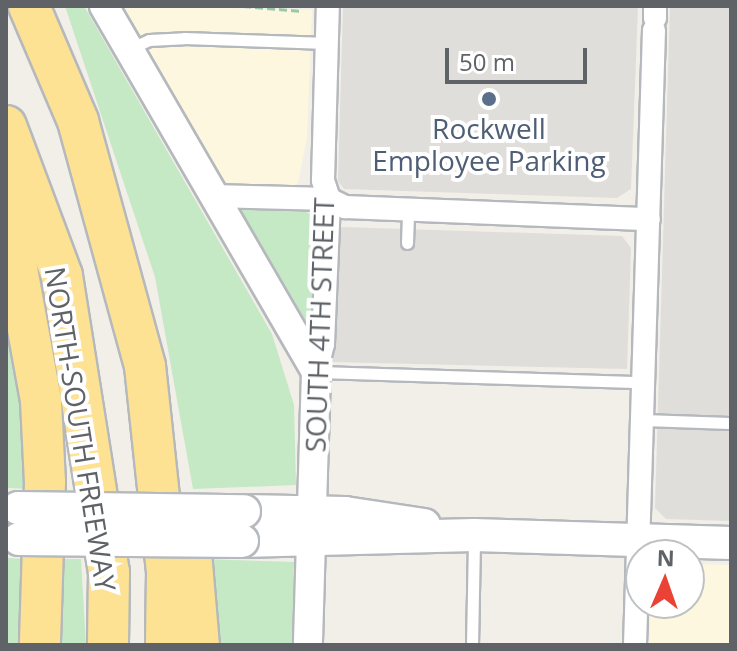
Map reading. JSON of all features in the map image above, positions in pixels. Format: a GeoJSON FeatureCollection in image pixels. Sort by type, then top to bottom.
{"type":"FeatureCollection","features":[{"type":"Feature","properties":{"kind":"highway"},"geometry":{"type":"LineString","coordinates":[[29,6],[78,121],[177,412],[199,633]]}},
{"type":"Feature","properties":{"kind":"highway"},"geometry":{"type":"LineString","coordinates":[[78,121],[145,366],[167,572],[166,645]]}},
{"type":"Feature","properties":{"kind":"highway","name":"NORTH-SOUTH FREEWAY"},"geometry":{"type":"LineString","coordinates":[[6,126],[62,276],[109,572],[108,645]]}},
{"type":"Feature","properties":{"kind":"highway"},"geometry":{"type":"LineString","coordinates":[[6,208],[41,401],[45,482],[40,645]]}},
{"type":"Feature","properties":{"kind":"main road"},"geometry":{"type":"LineString","coordinates":[[12,523],[313,527],[625,540]]}},
{"type":"Feature","properties":{"kind":"main road"},"geometry":{"type":"LineString","coordinates":[[705,542],[731,543]]}},
{"type":"Feature","properties":{"kind":"street"},"geometry":{"type":"LineString","coordinates":[[104,6],[316,372]]}},
{"type":"Feature","properties":{"kind":"street","name":"SOUTH 4TH STREET"},"geometry":{"type":"LineString","coordinates":[[308,645],[316,372],[323,344],[329,199],[323,180],[328,6]]}},
{"type":"Feature","properties":{"kind":"street"},"geometry":{"type":"LineString","coordinates":[[638,539],[655,18]]}},
{"type":"Feature","properties":{"kind":"street"},"geometry":{"type":"LineString","coordinates":[[212,196],[329,199],[345,207],[649,219]]}},
{"type":"Feature","properties":{"kind":"street"},"geometry":{"type":"LineString","coordinates":[[635,645],[636,619]]}},
{"type":"Feature","properties":{"kind":"lane"},"geometry":{"type":"LineString","coordinates":[[129,49],[149,40],[184,38],[327,43]]}},
{"type":"Feature","properties":{"kind":"lane"},"geometry":{"type":"LineString","coordinates":[[407,243],[408,210]]}},
{"type":"Feature","properties":{"kind":"lane"},"geometry":{"type":"LineString","coordinates":[[316,372],[644,382]]}},
{"type":"Feature","properties":{"kind":"lane"},"geometry":{"type":"LineString","coordinates":[[642,420],[731,423]]}},
{"type":"Feature","properties":{"kind":"lane"},"geometry":{"type":"LineString","coordinates":[[472,645],[474,535]]}},
{"type":"Feature","properties":{"kind":"path"},"geometry":{"type":"LineString","coordinates":[[243,6],[302,11]]}},
{"type":"Feature","properties":{"kind":"shaded area"},"geometry":{"type":"Polygon","coordinates":[[[120,6],[312,10],[307,137],[298,183],[288,188],[233,186],[222,180],[120,6]]]}},
{"type":"Feature","properties":{"kind":"shaded area","name":"Rockwell Employee Parking"},"geometry":{"type":"Polygon","coordinates":[[[343,6],[638,6],[631,189],[617,198],[344,189],[338,181],[343,6]]]}},
{"type":"Feature","properties":{"kind":"shaded area"},"geometry":{"type":"Polygon","coordinates":[[[670,6],[731,6],[731,521],[666,519],[655,508],[670,6]]]}},
{"type":"Feature","properties":{"kind":"shaded area"},"geometry":{"type":"Polygon","coordinates":[[[342,227],[622,236],[631,248],[627,369],[332,362],[336,238],[342,227]]]}},
{"type":"Feature","properties":{"kind":"shaded area"},"geometry":{"type":"Polygon","coordinates":[[[705,564],[731,565],[731,645],[649,645],[650,619],[705,619],[705,564]]]}},
{"type":"Feature","properties":{"kind":"green space"},"geometry":{"type":"Polygon","coordinates":[[[65,6],[84,6],[272,334],[294,405],[296,485],[193,489],[155,277],[65,6]]]}},
{"type":"Feature","properties":{"kind":"green space"},"geometry":{"type":"Polygon","coordinates":[[[239,207],[301,208],[314,217],[311,330],[239,207]]]}},
{"type":"Feature","properties":{"kind":"green space"},"geometry":{"type":"Polygon","coordinates":[[[6,244],[31,489],[6,488],[6,244]]]}},
{"type":"Feature","properties":{"kind":"green space"},"geometry":{"type":"Polygon","coordinates":[[[6,558],[29,559],[26,645],[6,645],[6,558]]]}},
{"type":"Feature","properties":{"kind":"green space"},"geometry":{"type":"Polygon","coordinates":[[[59,559],[81,559],[86,645],[46,645],[59,559]]]}},
{"type":"Feature","properties":{"kind":"green space"},"geometry":{"type":"Polygon","coordinates":[[[199,559],[294,562],[292,645],[213,645],[199,559]]]}},
{"type":"Feature","properties":{"kind":"place","name":"Rockwell Employee Parking"},"geometry":{"type":"Point","coordinates":[489,99]}}]}
